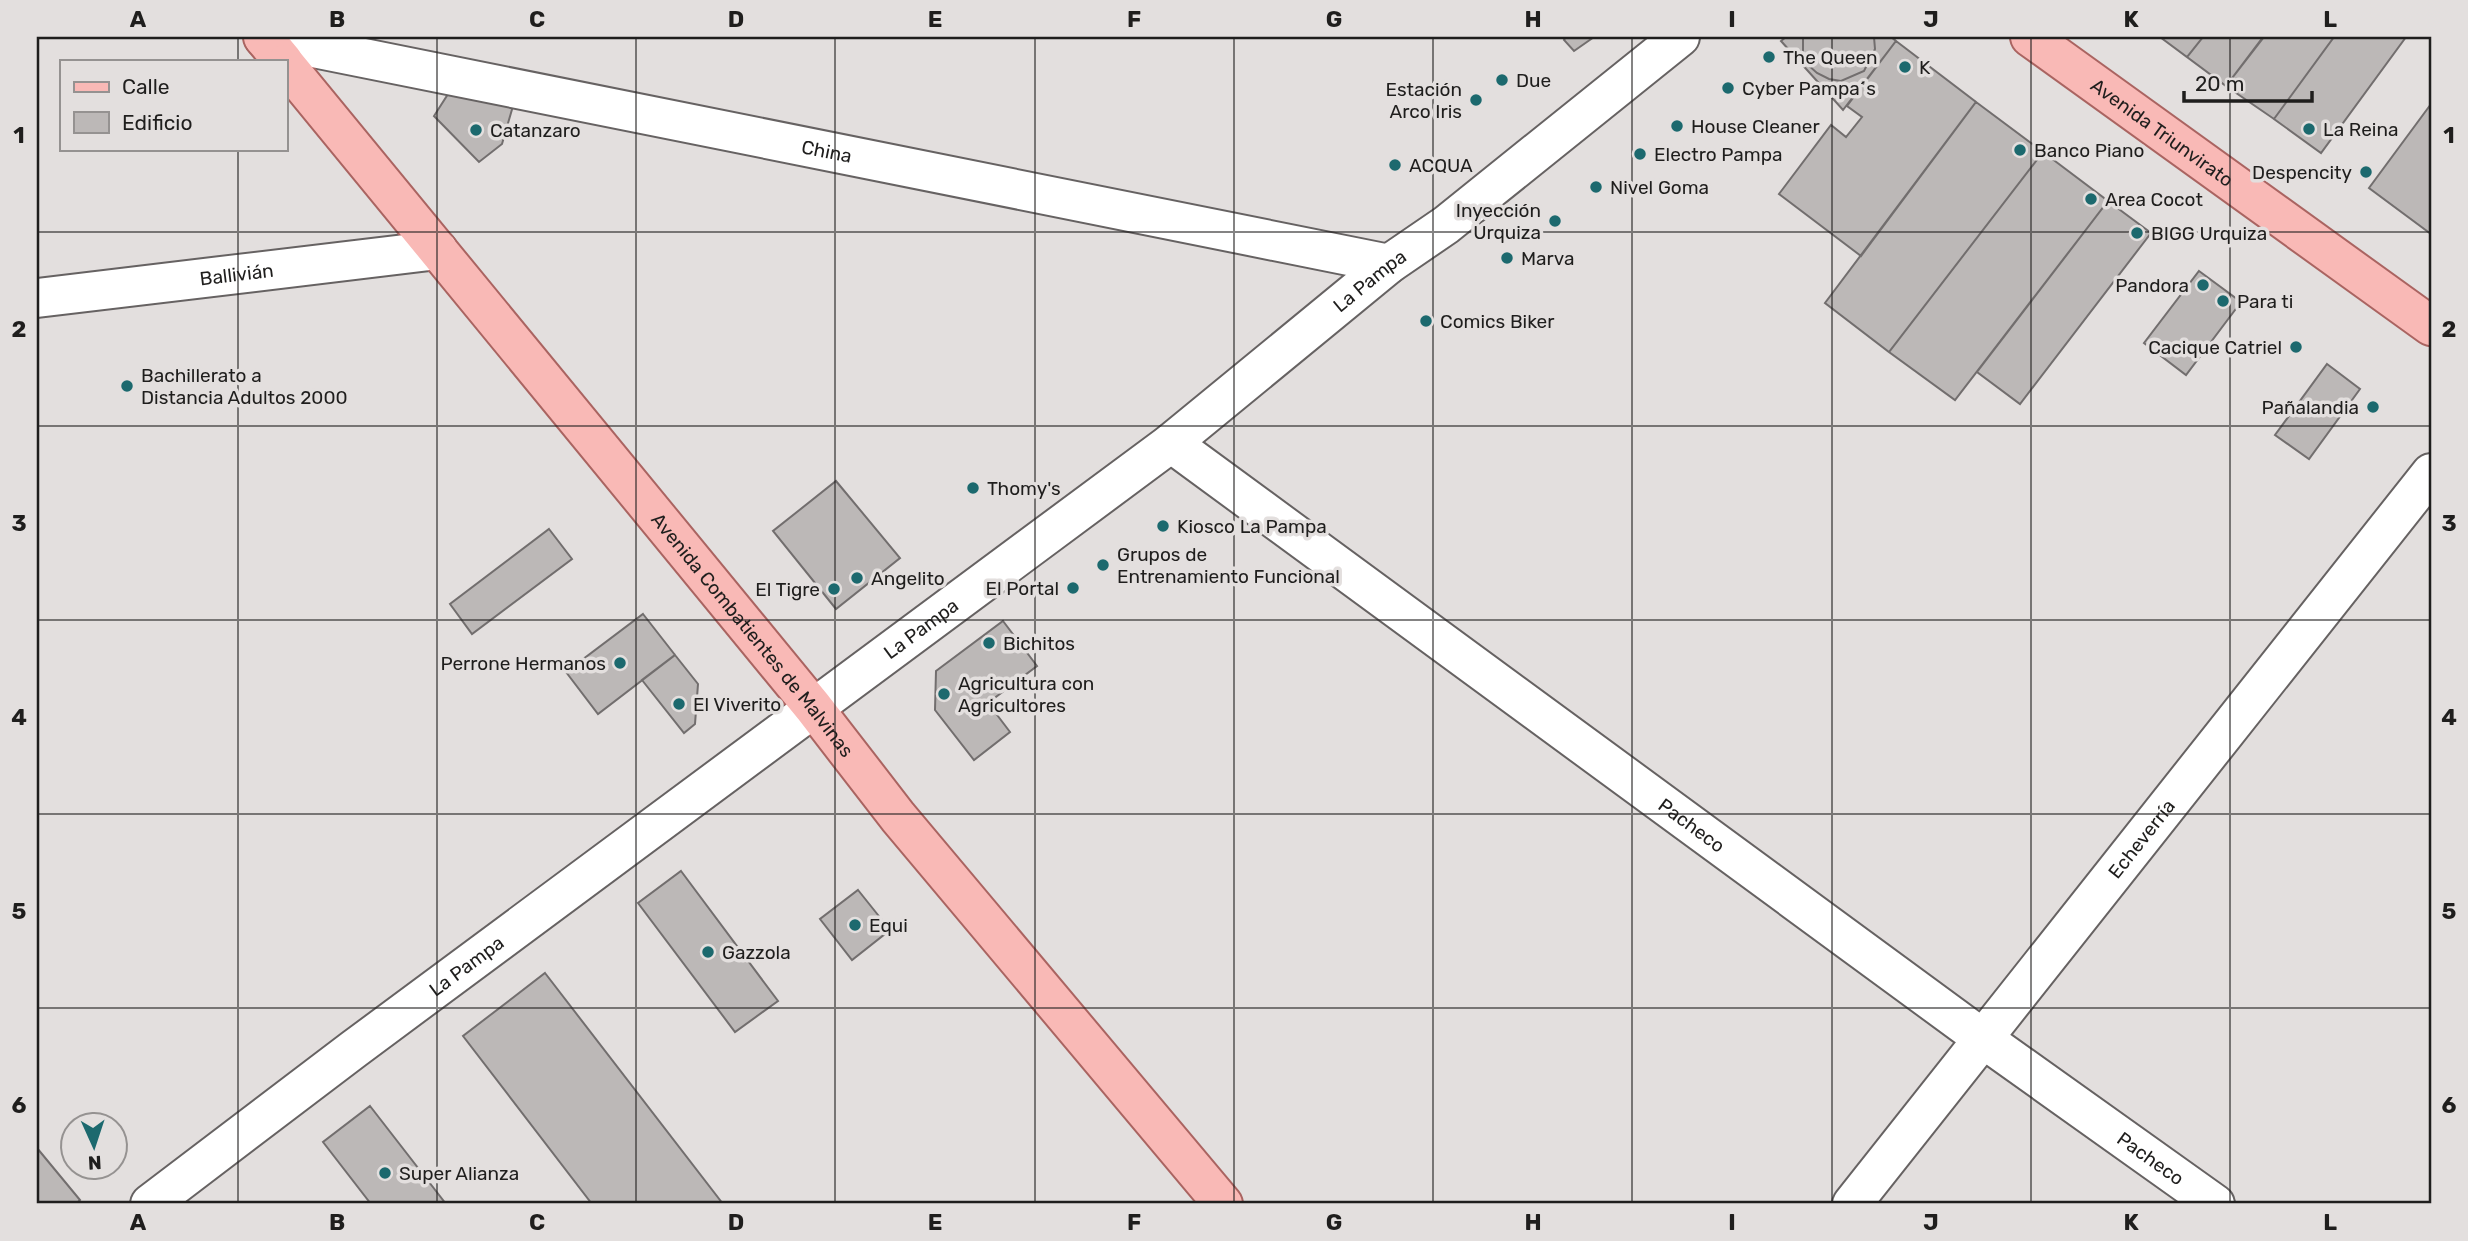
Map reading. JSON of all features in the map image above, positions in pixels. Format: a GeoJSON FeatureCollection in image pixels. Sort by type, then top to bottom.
{"type":"FeatureCollection","features":[{"type":"Feature","properties":{"kind":"main road","name":"Avenida Triunvirato"},"geometry":{"type":"LineString","coordinates":[[2030,37],[2431,326]]}},
{"type":"Feature","properties":{"kind":"main road","name":"Avenida Combatientes de Malvinas"},"geometry":{"type":"LineString","coordinates":[[287,66],[813,707],[898,817],[1223,1204]]}},
{"type":"Feature","properties":{"kind":"street","name":"La Pampa"},"geometry":{"type":"LineString","coordinates":[[150,1204],[354,1049],[1171,443],[1389,264],[1446,225],[1680,37]]}},
{"type":"Feature","properties":{"kind":"street","name":"China"},"geometry":{"type":"LineString","coordinates":[[274,50],[1389,264]]}},
{"type":"Feature","properties":{"kind":"street","name":"Ballivián"},"geometry":{"type":"LineString","coordinates":[[37,298],[438,250]]}},
{"type":"Feature","properties":{"kind":"street","name":"Pacheco"},"geometry":{"type":"LineString","coordinates":[[1171,443],[1982,1038],[2215,1204]]}},
{"type":"Feature","properties":{"kind":"street","name":"Echeverría"},"geometry":{"type":"LineString","coordinates":[[1852,1204],[2431,473]]}},
{"type":"Feature","properties":{"kind":"building"},"geometry":{"type":"Polygon","coordinates":[[[1566,37],[1594,37],[1574,51],[1564,40],[1566,37]]]}},
{"type":"Feature","properties":{"kind":"building"},"geometry":{"type":"Polygon","coordinates":[[[1786,37],[1891,37],[1896,41],[1843,110],[1781,41],[1786,37]]]}},
{"type":"Feature","properties":{"kind":"building"},"geometry":{"type":"Polygon","coordinates":[[[1803,37],[1874,37],[1875,49],[1864,71],[1841,81],[1829,79],[1808,65],[1803,54],[1803,37]]]}},
{"type":"Feature","properties":{"kind":"building"},"geometry":{"type":"Polygon","coordinates":[[[2160,37],[2203,37],[2187,57],[2160,37]]]}},
{"type":"Feature","properties":{"kind":"building"},"geometry":{"type":"Polygon","coordinates":[[[2203,37],[2263,37],[2226,86],[2187,57],[2203,37]]]}},
{"type":"Feature","properties":{"kind":"building"},"geometry":{"type":"Polygon","coordinates":[[[2264,37],[2334,37],[2274,119],[2226,86],[2264,37]]]}},
{"type":"Feature","properties":{"kind":"building"},"geometry":{"type":"Polygon","coordinates":[[[2334,37],[2406,37],[2321,153],[2274,119],[2334,37]]]}},
{"type":"Feature","properties":{"kind":"building"},"geometry":{"type":"Polygon","coordinates":[[[1896,41],[1976,102],[1861,256],[1779,194],[1831,125],[1846,137],[1862,117],[1847,106],[1896,41]]]}},
{"type":"Feature","properties":{"kind":"building","name":"Catanzaro"},"geometry":{"type":"Polygon","coordinates":[[[450,91],[513,106],[502,144],[479,162],[434,116],[450,91]]]}},
{"type":"Feature","properties":{"kind":"building"},"geometry":{"type":"Polygon","coordinates":[[[1976,102],[2043,152],[1889,352],[1825,303],[1976,102]]]}},
{"type":"Feature","properties":{"kind":"building"},"geometry":{"type":"Polygon","coordinates":[[[2431,104],[2431,234],[2369,188],[2431,104]]]}},
{"type":"Feature","properties":{"kind":"building"},"geometry":{"type":"Polygon","coordinates":[[[2043,152],[2108,201],[1955,400],[1889,352],[2043,152]]]}},
{"type":"Feature","properties":{"kind":"building"},"geometry":{"type":"Polygon","coordinates":[[[2108,201],[2151,233],[2020,404],[1977,372],[2108,201]]]}},
{"type":"Feature","properties":{"kind":"building"},"geometry":{"type":"Polygon","coordinates":[[[2199,271],[2241,302],[2186,375],[2144,343],[2199,271]]]}},
{"type":"Feature","properties":{"kind":"building"},"geometry":{"type":"Polygon","coordinates":[[[2327,364],[2360,389],[2309,459],[2275,435],[2327,364]]]}},
{"type":"Feature","properties":{"kind":"building"},"geometry":{"type":"Polygon","coordinates":[[[836,481],[900,558],[836,609],[773,531],[836,481]]]}},
{"type":"Feature","properties":{"kind":"building"},"geometry":{"type":"Polygon","coordinates":[[[549,529],[572,559],[472,634],[450,604],[549,529]]]}},
{"type":"Feature","properties":{"kind":"building","name":"Perrone Hermanos"},"geometry":{"type":"Polygon","coordinates":[[[643,614],[675,655],[598,714],[566,672],[643,614]]]}},
{"type":"Feature","properties":{"kind":"building"},"geometry":{"type":"Polygon","coordinates":[[[1003,621],[1037,666],[988,703],[1010,732],[974,760],[935,710],[936,671],[1003,621]]]}},
{"type":"Feature","properties":{"kind":"building","name":"El Viverito"},"geometry":{"type":"Polygon","coordinates":[[[675,655],[698,684],[695,724],[684,733],[642,680],[675,655]]]}},
{"type":"Feature","properties":{"kind":"building","name":"Gazzola"},"geometry":{"type":"Polygon","coordinates":[[[681,871],[778,1001],[735,1032],[638,903],[681,871]]]}},
{"type":"Feature","properties":{"kind":"building","name":"Equi"},"geometry":{"type":"Polygon","coordinates":[[[858,890],[890,930],[852,960],[820,919],[858,890]]]}},
{"type":"Feature","properties":{"kind":"building"},"geometry":{"type":"Polygon","coordinates":[[[545,973],[723,1204],[592,1204],[463,1036],[545,973]]]}},
{"type":"Feature","properties":{"kind":"building","name":"Super Alianza"},"geometry":{"type":"Polygon","coordinates":[[[370,1106],[446,1204],[371,1204],[323,1142],[370,1106]]]}},
{"type":"Feature","properties":{"kind":"building"},"geometry":{"type":"Polygon","coordinates":[[[37,1148],[60,1176],[60,1182],[65,1182],[80,1200],[76,1204],[37,1204],[37,1148]]]}},
{"type":"Feature","properties":{"kind":"place","name":"The Queen"},"geometry":{"type":"Point","coordinates":[1769,57]}},
{"type":"Feature","properties":{"kind":"place","name":"K"},"geometry":{"type":"Point","coordinates":[1905,67]}},
{"type":"Feature","properties":{"kind":"place","name":"Due"},"geometry":{"type":"Point","coordinates":[1502,80]}},
{"type":"Feature","properties":{"kind":"place","name":"Cyber Pampa´s"},"geometry":{"type":"Point","coordinates":[1728,88]}},
{"type":"Feature","properties":{"kind":"place","name":"Estación Arco Iris"},"geometry":{"type":"Point","coordinates":[1476,100]}},
{"type":"Feature","properties":{"kind":"place","name":"House Cleaner"},"geometry":{"type":"Point","coordinates":[1677,126]}},
{"type":"Feature","properties":{"kind":"place","name":"La Reina"},"geometry":{"type":"Point","coordinates":[2309,129]}},
{"type":"Feature","properties":{"kind":"place","name":"Catanzaro"},"geometry":{"type":"Point","coordinates":[476,130]}},
{"type":"Feature","properties":{"kind":"place","name":"Banco Piano"},"geometry":{"type":"Point","coordinates":[2020,150]}},
{"type":"Feature","properties":{"kind":"place","name":"Electro Pampa"},"geometry":{"type":"Point","coordinates":[1640,154]}},
{"type":"Feature","properties":{"kind":"place","name":"ACQUA"},"geometry":{"type":"Point","coordinates":[1395,165]}},
{"type":"Feature","properties":{"kind":"place","name":"Despencity"},"geometry":{"type":"Point","coordinates":[2366,172]}},
{"type":"Feature","properties":{"kind":"place","name":"Nivel Goma"},"geometry":{"type":"Point","coordinates":[1596,187]}},
{"type":"Feature","properties":{"kind":"place","name":"Area Cocot"},"geometry":{"type":"Point","coordinates":[2091,199]}},
{"type":"Feature","properties":{"kind":"place","name":"Inyección Urquiza"},"geometry":{"type":"Point","coordinates":[1555,221]}},
{"type":"Feature","properties":{"kind":"place","name":"BIGG Urquiza"},"geometry":{"type":"Point","coordinates":[2137,233]}},
{"type":"Feature","properties":{"kind":"place","name":"Marva"},"geometry":{"type":"Point","coordinates":[1507,258]}},
{"type":"Feature","properties":{"kind":"place","name":"Pandora"},"geometry":{"type":"Point","coordinates":[2203,285]}},
{"type":"Feature","properties":{"kind":"place","name":"Para ti"},"geometry":{"type":"Point","coordinates":[2223,301]}},
{"type":"Feature","properties":{"kind":"place","name":"Comics Biker"},"geometry":{"type":"Point","coordinates":[1426,321]}},
{"type":"Feature","properties":{"kind":"place","name":"Cacique Catriel"},"geometry":{"type":"Point","coordinates":[2296,347]}},
{"type":"Feature","properties":{"kind":"place","name":"Bachillerato a Distancia Adultos 2000"},"geometry":{"type":"Point","coordinates":[127,386]}},
{"type":"Feature","properties":{"kind":"place","name":"Pañalandia"},"geometry":{"type":"Point","coordinates":[2373,407]}},
{"type":"Feature","properties":{"kind":"place","name":"Thomy's"},"geometry":{"type":"Point","coordinates":[973,488]}},
{"type":"Feature","properties":{"kind":"place","name":"Kiosco La Pampa"},"geometry":{"type":"Point","coordinates":[1163,526]}},
{"type":"Feature","properties":{"kind":"place","name":"Grupos de Entrenamiento Funcional"},"geometry":{"type":"Point","coordinates":[1103,565]}},
{"type":"Feature","properties":{"kind":"place","name":"Angelito"},"geometry":{"type":"Point","coordinates":[857,578]}},
{"type":"Feature","properties":{"kind":"place","name":"El Portal"},"geometry":{"type":"Point","coordinates":[1073,588]}},
{"type":"Feature","properties":{"kind":"place","name":"El Tigre"},"geometry":{"type":"Point","coordinates":[834,589]}},
{"type":"Feature","properties":{"kind":"place","name":"Bichitos"},"geometry":{"type":"Point","coordinates":[989,643]}},
{"type":"Feature","properties":{"kind":"place","name":"Perrone Hermanos"},"geometry":{"type":"Point","coordinates":[620,663]}},
{"type":"Feature","properties":{"kind":"place","name":"Agricultura con Agricultores"},"geometry":{"type":"Point","coordinates":[944,694]}},
{"type":"Feature","properties":{"kind":"place","name":"El Viverito"},"geometry":{"type":"Point","coordinates":[679,704]}},
{"type":"Feature","properties":{"kind":"place","name":"Equi"},"geometry":{"type":"Point","coordinates":[855,925]}},
{"type":"Feature","properties":{"kind":"place","name":"Gazzola"},"geometry":{"type":"Point","coordinates":[708,952]}},
{"type":"Feature","properties":{"kind":"place","name":"Super Alianza"},"geometry":{"type":"Point","coordinates":[385,1173]}}]}
